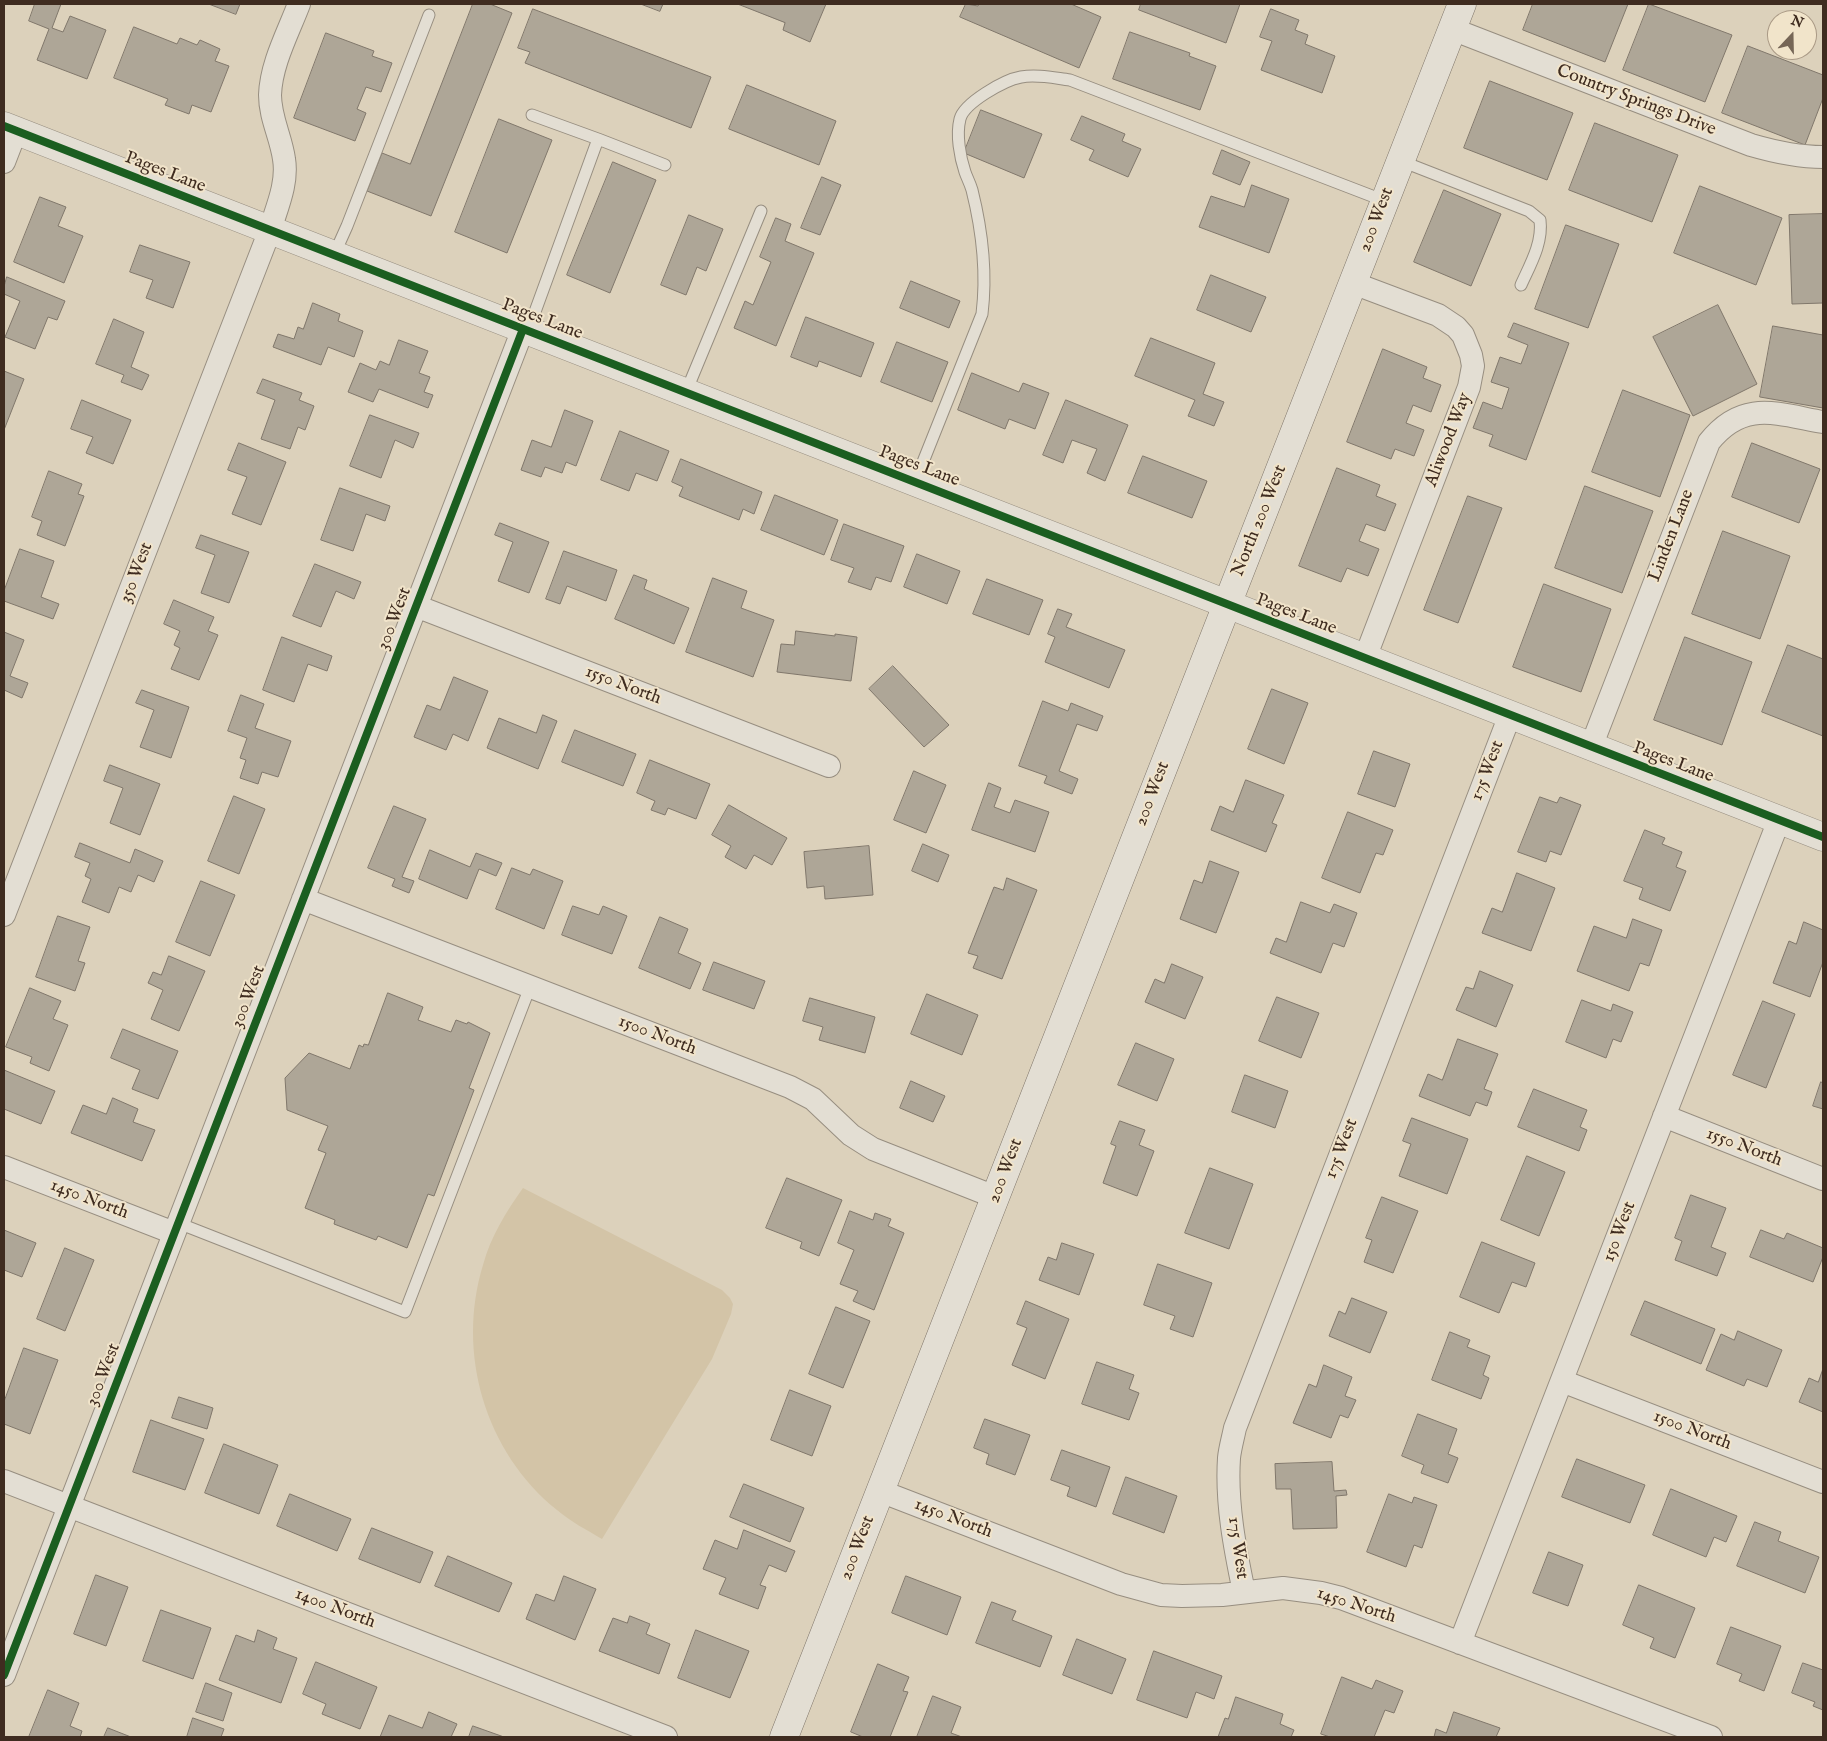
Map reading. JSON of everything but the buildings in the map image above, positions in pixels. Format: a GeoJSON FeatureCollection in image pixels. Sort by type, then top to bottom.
{"type":"FeatureCollection","features":[{"type":"Feature","properties":{"kind":"street","name":"350 West"},"geometry":{"type":"LineString","coordinates":[[4,915],[280,201],[285,171],[284,157],[272,113],[270,97],[276,64],[299,4]]}},
{"type":"Feature","properties":{"kind":"street","name":"200 West"},"geometry":{"type":"LineString","coordinates":[[1293,437],[1462,4]]}},
{"type":"Feature","properties":{"kind":"street","name":"Country Springs Drive"},"geometry":{"type":"LineString","coordinates":[[1452,29],[1751,145],[1786,154],[1823,156]]}},
{"type":"Feature","properties":{"kind":"street","name":"Pages Lane"},"geometry":{"type":"LineString","coordinates":[[10,129],[1823,837]]}},
{"type":"Feature","properties":{"kind":"street"},"geometry":{"type":"LineString","coordinates":[[4,162],[10,129]]}},
{"type":"Feature","properties":{"kind":"street","name":"Aliwood Way"},"geometry":{"type":"LineString","coordinates":[[1353,282],[1448,320],[1456,327],[1465,340],[1473,366],[1469,387],[1365,658]]}},
{"type":"Feature","properties":{"kind":"street","name":"300 West"},"geometry":{"type":"LineString","coordinates":[[4,1675],[416,606],[525,330]]}},
{"type":"Feature","properties":{"kind":"street","name":"Linden Lane"},"geometry":{"type":"LineString","coordinates":[[1591,747],[1709,442],[1727,424],[1751,413],[1764,412],[1823,422]]}},
{"type":"Feature","properties":{"kind":"street","name":"North 200 West"},"geometry":{"type":"LineString","coordinates":[[1227,604],[1293,437]]}},
{"type":"Feature","properties":{"kind":"street","name":"200 West"},"geometry":{"type":"LineString","coordinates":[[784,1737],[1227,604]]}},
{"type":"Feature","properties":{"kind":"street","name":"1550 North"},"geometry":{"type":"LineString","coordinates":[[416,606],[829,766]]}},
{"type":"Feature","properties":{"kind":"street","name":"175 West"},"geometry":{"type":"LineString","coordinates":[[1244,1592],[1235,1545],[1229,1482],[1229,1456],[1235,1428],[1510,715]]}},
{"type":"Feature","properties":{"kind":"street","name":"150 West"},"geometry":{"type":"LineString","coordinates":[[1460,1643],[1779,820]]}},
{"type":"Feature","properties":{"kind":"street","name":"1500 North"},"geometry":{"type":"LineString","coordinates":[[303,899],[790,1087],[813,1099],[851,1135],[873,1149],[996,1197]]}},
{"type":"Feature","properties":{"kind":"street","name":"1550 North"},"geometry":{"type":"LineString","coordinates":[[1664,1116],[1823,1179]]}},
{"type":"Feature","properties":{"kind":"street","name":"1450 North"},"geometry":{"type":"LineString","coordinates":[[4,1167],[176,1228]]}},
{"type":"Feature","properties":{"kind":"street","name":"1500 North"},"geometry":{"type":"LineString","coordinates":[[1562,1380],[1823,1482]]}},
{"type":"Feature","properties":{"kind":"street","name":"1400 North"},"geometry":{"type":"LineString","coordinates":[[4,1481],[666,1737]]}},
{"type":"Feature","properties":{"kind":"street","name":"1450 North"},"geometry":{"type":"LineString","coordinates":[[880,1491],[1141,1590],[1182,1596],[1283,1588],[1321,1593],[1341,1598],[1460,1643],[1676,1731],[1711,1737]]}},
{"type":"Feature","properties":{"kind":"lane"},"geometry":{"type":"LineString","coordinates":[[334,255],[429,15]]}},
{"type":"Feature","properties":{"kind":"lane"},"geometry":{"type":"LineString","coordinates":[[915,482],[982,314],[984,292],[982,254],[972,188],[960,152],[960,120],[963,112],[993,89],[1020,77],[1046,76],[1070,80],[1385,201]]}},
{"type":"Feature","properties":{"kind":"lane"},"geometry":{"type":"LineString","coordinates":[[532,115],[665,165]]}},
{"type":"Feature","properties":{"kind":"lane"},"geometry":{"type":"LineString","coordinates":[[525,330],[598,139]]}},
{"type":"Feature","properties":{"kind":"lane"},"geometry":{"type":"LineString","coordinates":[[1400,161],[1529,211],[1540,220],[1539,242],[1522,285]]}},
{"type":"Feature","properties":{"kind":"lane"},"geometry":{"type":"LineString","coordinates":[[686,392],[761,211]]}},
{"type":"Feature","properties":{"kind":"lane"},"geometry":{"type":"LineString","coordinates":[[176,1228],[405,1312],[530,987]]}},
{"type":"Feature","properties":{"kind":"shaded area"},"geometry":{"type":"Polygon","coordinates":[[[523,1188],[722,1290],[733,1304],[731,1314],[712,1359],[602,1539],[562,1514],[532,1486],[511,1460],[495,1430],[483,1399],[476,1366],[473,1332],[475,1298],[490,1244],[505,1215],[523,1188]]]}},
{"type":"Feature","properties":{"kind":"cycle path"},"geometry":{"type":"LineString","coordinates":[[4,126],[1823,837]]}},
{"type":"Feature","properties":{"kind":"cycle path"},"geometry":{"type":"LineString","coordinates":[[4,1675],[523,329]]}}]}
